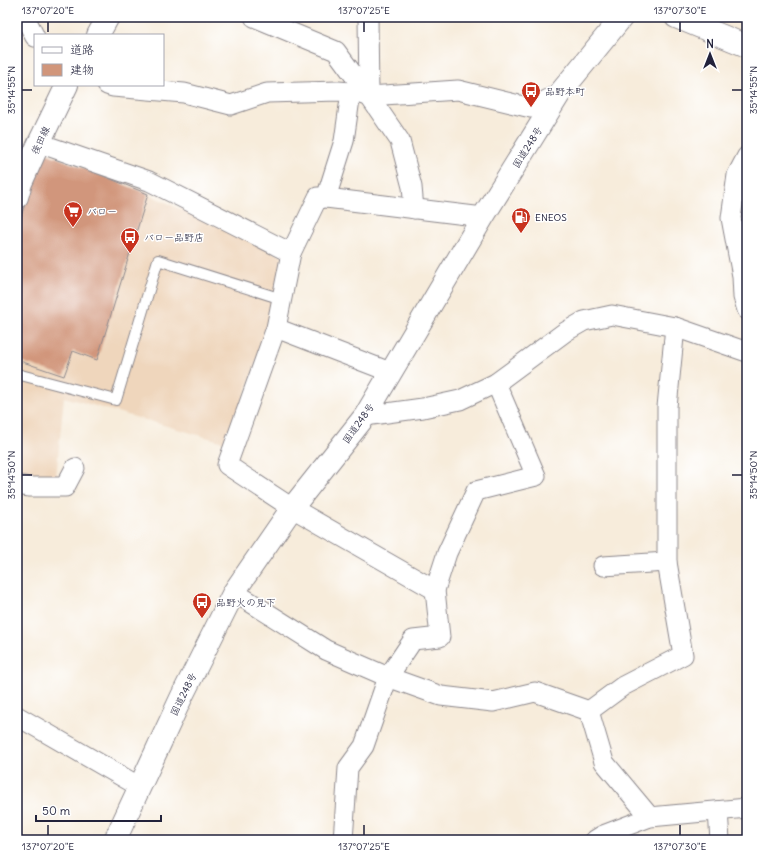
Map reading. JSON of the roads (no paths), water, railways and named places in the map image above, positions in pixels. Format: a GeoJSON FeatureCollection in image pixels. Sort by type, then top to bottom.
{"type":"FeatureCollection","features":[{"type":"Feature","properties":{"kind":"main road"},"geometry":{"type":"LineString","coordinates":[[99,34],[108,17]]}},
{"type":"Feature","properties":{"kind":"main road","name":"国道248号"},"geometry":{"type":"LineString","coordinates":[[115,840],[182,696],[234,592],[292,508],[365,416],[483,217],[560,93],[622,17]]}},
{"type":"Feature","properties":{"kind":"main road"},"geometry":{"type":"LineString","coordinates":[[676,17],[747,46]]}},
{"type":"Feature","properties":{"kind":"main road","name":"後田線"},"geometry":{"type":"LineString","coordinates":[[17,197],[21,183],[64,87]]}},
{"type":"Feature","properties":{"kind":"street"},"geometry":{"type":"LineString","coordinates":[[25,17],[34,36]]}},
{"type":"Feature","properties":{"kind":"street"},"geometry":{"type":"LineString","coordinates":[[254,17],[336,51],[360,94],[400,141],[412,187],[414,208]]}},
{"type":"Feature","properties":{"kind":"street"},"geometry":{"type":"LineString","coordinates":[[326,198],[360,94],[368,17]]}},
{"type":"Feature","properties":{"kind":"street"},"geometry":{"type":"LineString","coordinates":[[110,86],[184,93],[231,105],[267,93],[338,91],[360,94],[458,90],[531,108],[560,93]]}},
{"type":"Feature","properties":{"kind":"street"},"geometry":{"type":"LineString","coordinates":[[39,143],[149,181],[291,253]]}},
{"type":"Feature","properties":{"kind":"street"},"geometry":{"type":"LineString","coordinates":[[747,156],[737,175],[731,218],[742,276],[743,297],[747,310]]}},
{"type":"Feature","properties":{"kind":"street"},"geometry":{"type":"LineString","coordinates":[[435,590],[292,508],[227,465],[276,328],[291,253],[318,197],[483,217]]}},
{"type":"Feature","properties":{"kind":"street"},"geometry":{"type":"LineString","coordinates":[[365,416],[423,408],[460,400],[496,383],[565,332],[584,321],[612,315],[675,327],[747,352]]}},
{"type":"Feature","properties":{"kind":"street"},"geometry":{"type":"LineString","coordinates":[[589,711],[623,686],[682,655],[667,562],[667,407],[675,327]]}},
{"type":"Feature","properties":{"kind":"street"},"geometry":{"type":"LineString","coordinates":[[276,328],[390,372]]}},
{"type":"Feature","properties":{"kind":"street"},"geometry":{"type":"LineString","coordinates":[[343,840],[348,768],[364,746],[388,676],[413,640],[440,637],[435,590],[448,553],[476,491],[536,476],[496,383]]}},
{"type":"Feature","properties":{"kind":"street"},"geometry":{"type":"LineString","coordinates":[[17,486],[65,487],[75,468]]}},
{"type":"Feature","properties":{"kind":"street"},"geometry":{"type":"LineString","coordinates":[[603,566],[667,562]]}},
{"type":"Feature","properties":{"kind":"street"},"geometry":{"type":"LineString","coordinates":[[234,592],[326,650],[441,696],[492,702],[535,692],[589,711]]}},
{"type":"Feature","properties":{"kind":"street"},"geometry":{"type":"LineString","coordinates":[[589,711],[604,762],[650,817]]}},
{"type":"Feature","properties":{"kind":"street"},"geometry":{"type":"LineString","coordinates":[[17,716],[140,787]]}},
{"type":"Feature","properties":{"kind":"street"},"geometry":{"type":"LineString","coordinates":[[595,840],[650,817],[747,808]]}},
{"type":"Feature","properties":{"kind":"street"},"geometry":{"type":"LineString","coordinates":[[718,811],[720,840]]}},
{"type":"Feature","properties":{"kind":"lane"},"geometry":{"type":"LineString","coordinates":[[17,374],[116,400],[158,260],[282,299]]}},
{"type":"Feature","properties":{"kind":"place","name":"品野本町"},"geometry":{"type":"Point","coordinates":[531,108]}},
{"type":"Feature","properties":{"kind":"place","name":"バロー"},"geometry":{"type":"Point","coordinates":[73,228]}},
{"type":"Feature","properties":{"kind":"place","name":"ENEOS"},"geometry":{"type":"Point","coordinates":[521,234]}},
{"type":"Feature","properties":{"kind":"place","name":"バロー品野店"},"geometry":{"type":"Point","coordinates":[130,254]}},
{"type":"Feature","properties":{"kind":"place","name":"品野火の見下"},"geometry":{"type":"Point","coordinates":[202,619]}}]}
